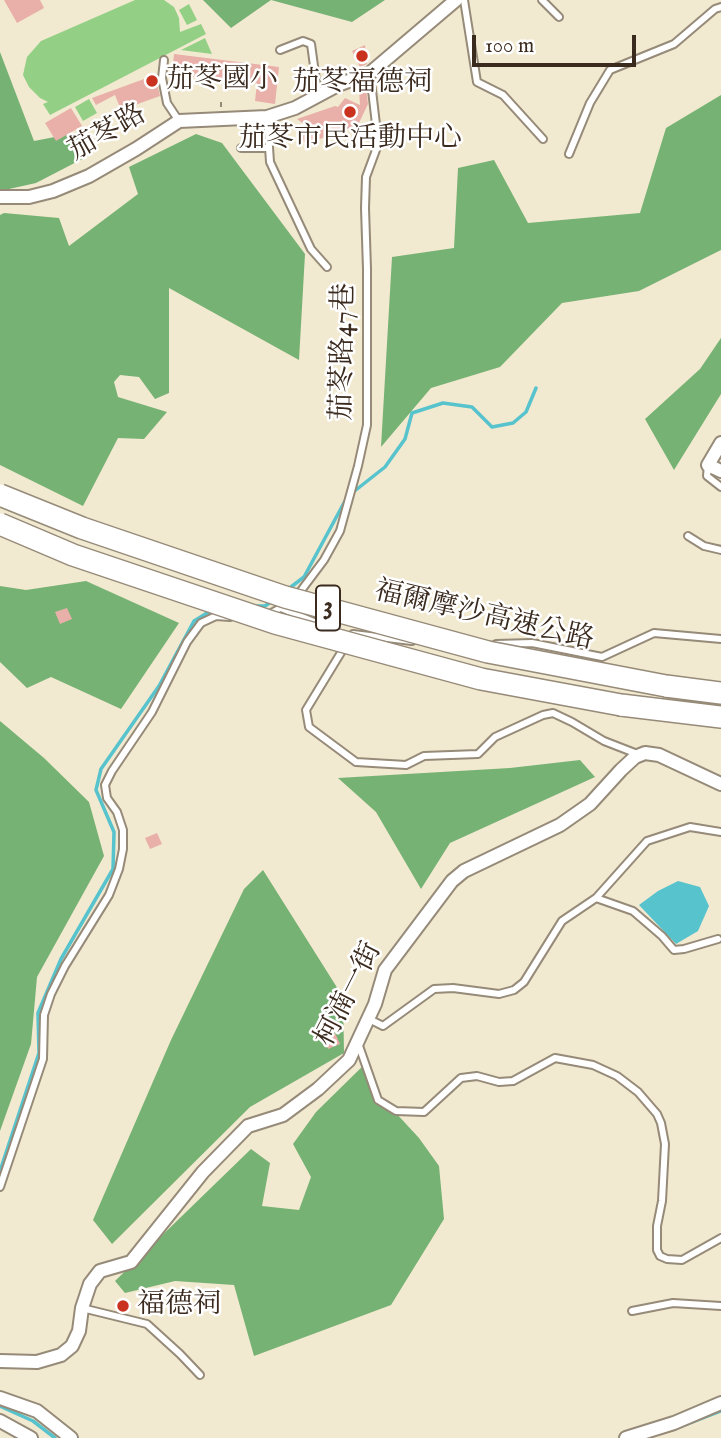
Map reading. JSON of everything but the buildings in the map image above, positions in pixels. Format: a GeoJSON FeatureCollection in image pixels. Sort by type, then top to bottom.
{"type":"FeatureCollection","features":[{"type":"Feature","properties":{"kind":"highway","name":"福爾摩沙高速公路"},"geometry":{"type":"LineString","coordinates":[[0,495],[82,528],[285,597],[488,652],[666,687],[721,693]]}},
{"type":"Feature","properties":{"kind":"highway","name":"福爾摩沙高速公路"},"geometry":{"type":"LineString","coordinates":[[0,524],[73,555],[275,623],[481,679],[621,705],[721,717]]}},
{"type":"Feature","properties":{"kind":"street","name":"茄苳路"},"geometry":{"type":"LineString","coordinates":[[0,197],[29,197],[53,191],[89,176],[179,121],[267,117],[282,112],[370,73],[457,0]]}},
{"type":"Feature","properties":{"kind":"street"},"geometry":{"type":"LineString","coordinates":[[721,443],[708,465],[721,471]]}},
{"type":"Feature","properties":{"kind":"street"},"geometry":{"type":"LineString","coordinates":[[640,755],[659,755],[721,784]]}},
{"type":"Feature","properties":{"kind":"street","name":"柯湳一街"},"geometry":{"type":"LineString","coordinates":[[0,1361],[37,1362],[61,1355],[72,1346],[79,1331],[82,1308],[90,1284],[100,1271],[131,1262],[203,1172],[248,1126],[283,1115],[318,1089],[349,1060],[369,1019],[384,970],[452,881],[464,871],[561,825],[590,804],[607,783],[640,755]]}},
{"type":"Feature","properties":{"kind":"street"},"geometry":{"type":"LineString","coordinates":[[0,1398],[37,1411],[71,1438]]}},
{"type":"Feature","properties":{"kind":"street"},"geometry":{"type":"LineString","coordinates":[[632,1437],[721,1403]]}},
{"type":"Feature","properties":{"kind":"street"},"geometry":{"type":"LineString","coordinates":[[0,1422],[31,1438]]}},
{"type":"Feature","properties":{"kind":"lane"},"geometry":{"type":"LineString","coordinates":[[464,0],[477,82],[503,95],[543,139]]}},
{"type":"Feature","properties":{"kind":"lane"},"geometry":{"type":"LineString","coordinates":[[542,0],[559,17]]}},
{"type":"Feature","properties":{"kind":"lane"},"geometry":{"type":"LineString","coordinates":[[569,154],[590,103],[610,70],[674,44],[715,9],[721,7]]}},
{"type":"Feature","properties":{"kind":"lane"},"geometry":{"type":"LineString","coordinates":[[280,50],[303,41],[311,44],[318,95]]}},
{"type":"Feature","properties":{"kind":"lane"},"geometry":{"type":"LineString","coordinates":[[164,60],[162,78],[167,103],[179,121]]}},
{"type":"Feature","properties":{"kind":"lane","name":"茄苳路47巷"},"geometry":{"type":"LineString","coordinates":[[281,608],[293,602],[309,582],[340,531],[367,425],[365,198],[366,177],[376,149],[377,133],[370,73]]}},
{"type":"Feature","properties":{"kind":"lane"},"geometry":{"type":"LineString","coordinates":[[267,117],[270,162],[311,249],[327,267]]}},
{"type":"Feature","properties":{"kind":"lane"},"geometry":{"type":"LineString","coordinates":[[241,148],[269,148]]}},
{"type":"Feature","properties":{"kind":"lane"},"geometry":{"type":"LineString","coordinates":[[708,465],[707,476],[721,487]]}},
{"type":"Feature","properties":{"kind":"lane"},"geometry":{"type":"LineString","coordinates":[[688,537],[704,546],[721,550]]}},
{"type":"Feature","properties":{"kind":"lane"},"geometry":{"type":"LineString","coordinates":[[0,1187],[43,1059],[44,1014],[51,994],[109,895],[119,869],[123,831],[117,812],[107,798],[105,785],[152,712],[187,642],[201,623],[216,615],[238,618],[265,616],[281,608],[350,638]]}},
{"type":"Feature","properties":{"kind":"lane"},"geometry":{"type":"LineString","coordinates":[[640,755],[604,741],[553,713],[495,737],[478,754],[424,756],[407,765],[356,762],[309,727],[306,710],[353,634],[430,644],[532,643],[602,657],[654,633],[721,639]]}},
{"type":"Feature","properties":{"kind":"lane"},"geometry":{"type":"LineString","coordinates":[[369,1019],[383,1026],[434,989],[453,988],[499,995],[514,990],[524,982],[562,920],[596,898],[647,841],[690,827],[721,832]]}},
{"type":"Feature","properties":{"kind":"lane"},"geometry":{"type":"LineString","coordinates":[[596,898],[633,911],[674,950],[718,939]]}},
{"type":"Feature","properties":{"kind":"lane"},"geometry":{"type":"LineString","coordinates":[[358,1043],[378,1100],[396,1111],[424,1112],[461,1078],[477,1076],[499,1082],[513,1082],[555,1058],[593,1066],[617,1076],[638,1092],[657,1114],[661,1123],[665,1144],[662,1201],[657,1226],[657,1250],[660,1256],[682,1260],[721,1238]]}},
{"type":"Feature","properties":{"kind":"lane"},"geometry":{"type":"LineString","coordinates":[[632,1311],[673,1303],[721,1306]]}},
{"type":"Feature","properties":{"kind":"lane"},"geometry":{"type":"LineString","coordinates":[[82,1308],[147,1324],[200,1375]]}},
{"type":"Feature","properties":{"kind":"path"},"geometry":{"type":"LineString","coordinates":[[282,112],[287,122],[304,134]]}},
{"type":"Feature","properties":{"kind":"green space"},"geometry":{"type":"Polygon","coordinates":[[[135,0],[164,0],[174,7],[179,18],[180,32],[201,24],[206,34],[50,115],[43,104],[48,102],[29,87],[23,75],[27,57],[41,41],[135,0]]]}},
{"type":"Feature","properties":{"kind":"green space"},"geometry":{"type":"Polygon","coordinates":[[[203,0],[271,0],[231,28],[203,0]]]}},
{"type":"Feature","properties":{"kind":"green space"},"geometry":{"type":"Polygon","coordinates":[[[271,0],[385,0],[352,22],[271,0]]]}},
{"type":"Feature","properties":{"kind":"green space"},"geometry":{"type":"Polygon","coordinates":[[[189,4],[197,20],[187,25],[179,10],[189,4]]]}},
{"type":"Feature","properties":{"kind":"green space"},"geometry":{"type":"Polygon","coordinates":[[[205,38],[212,54],[181,50],[205,38]]]}},
{"type":"Feature","properties":{"kind":"green space"},"geometry":{"type":"Polygon","coordinates":[[[0,52],[34,141],[86,131],[90,155],[36,183],[0,191],[0,52]]]}},
{"type":"Feature","properties":{"kind":"green space"},"geometry":{"type":"Polygon","coordinates":[[[721,95],[721,250],[639,291],[562,303],[500,367],[431,388],[381,447],[392,257],[454,248],[458,168],[494,160],[528,223],[640,213],[666,128],[721,95]]]}},
{"type":"Feature","properties":{"kind":"green space"},"geometry":{"type":"Polygon","coordinates":[[[89,99],[97,113],[83,121],[75,107],[89,99]]]}},
{"type":"Feature","properties":{"kind":"green space"},"geometry":{"type":"Polygon","coordinates":[[[196,134],[222,143],[305,254],[299,360],[169,288],[169,393],[155,399],[139,377],[120,375],[114,382],[118,397],[167,412],[144,439],[118,438],[83,506],[0,465],[0,215],[4,213],[59,218],[69,246],[138,194],[129,167],[196,134]]]}},
{"type":"Feature","properties":{"kind":"green space"},"geometry":{"type":"Polygon","coordinates":[[[721,338],[721,394],[674,470],[645,419],[700,369],[721,338]]]}},
{"type":"Feature","properties":{"kind":"green space"},"geometry":{"type":"Polygon","coordinates":[[[86,581],[179,623],[121,709],[51,677],[27,688],[0,662],[0,586],[26,590],[86,581]]]}},
{"type":"Feature","properties":{"kind":"green space"},"geometry":{"type":"Polygon","coordinates":[[[0,721],[44,758],[89,802],[104,856],[37,977],[31,1044],[0,1131],[0,721]]]}},
{"type":"Feature","properties":{"kind":"green space"},"geometry":{"type":"Polygon","coordinates":[[[580,760],[595,777],[450,843],[421,889],[376,812],[338,778],[510,768],[580,760]]]}},
{"type":"Feature","properties":{"kind":"green space"},"geometry":{"type":"Polygon","coordinates":[[[263,870],[343,997],[344,1053],[250,1107],[112,1244],[93,1220],[171,1040],[244,889],[263,870]]]}},
{"type":"Feature","properties":{"kind":"green space"},"geometry":{"type":"Polygon","coordinates":[[[369,1060],[370,1085],[419,1138],[439,1166],[444,1219],[391,1305],[254,1356],[234,1285],[175,1281],[125,1293],[115,1281],[251,1149],[270,1163],[262,1206],[299,1210],[311,1177],[293,1144],[316,1112],[369,1060]]]}},
{"type":"Feature","properties":{"kind":"water"},"geometry":{"type":"Polygon","coordinates":[[[678,881],[700,887],[709,906],[698,931],[676,944],[639,905],[678,881]]]}},
{"type":"Feature","properties":{"kind":"waterway"},"geometry":{"type":"LineString","coordinates":[[352,493],[385,467],[405,439],[412,413],[443,403],[472,407],[492,427],[513,423],[526,412],[536,388]]}},
{"type":"Feature","properties":{"kind":"waterway"},"geometry":{"type":"LineString","coordinates":[[287,590],[304,577],[345,501]]}},
{"type":"Feature","properties":{"kind":"waterway"},"geometry":{"type":"LineString","coordinates":[[254,606],[265,606],[272,601]]}},
{"type":"Feature","properties":{"kind":"waterway"},"geometry":{"type":"LineString","coordinates":[[0,1171],[39,1053],[38,1013],[61,959],[113,869],[114,832],[96,790],[101,769],[159,686],[194,621],[212,610]]}},
{"type":"Feature","properties":{"kind":"waterway"},"geometry":{"type":"LineString","coordinates":[[0,1406],[33,1421],[55,1438]]}},
{"type":"Feature","properties":{"kind":"waterway"},"geometry":{"type":"LineString","coordinates":[[671,1430],[721,1411]]}},
{"type":"Feature","properties":{"kind":"place","name":"茄苳福德祠"},"geometry":{"type":"Point","coordinates":[362,56]}},
{"type":"Feature","properties":{"kind":"place","name":"茄苳國小"},"geometry":{"type":"Point","coordinates":[152,81]}},
{"type":"Feature","properties":{"kind":"place","name":"茄苳市民活動中心"},"geometry":{"type":"Point","coordinates":[350,112]}},
{"type":"Feature","properties":{"kind":"place","name":"福德祠"},"geometry":{"type":"Point","coordinates":[123,1306]}}]}
